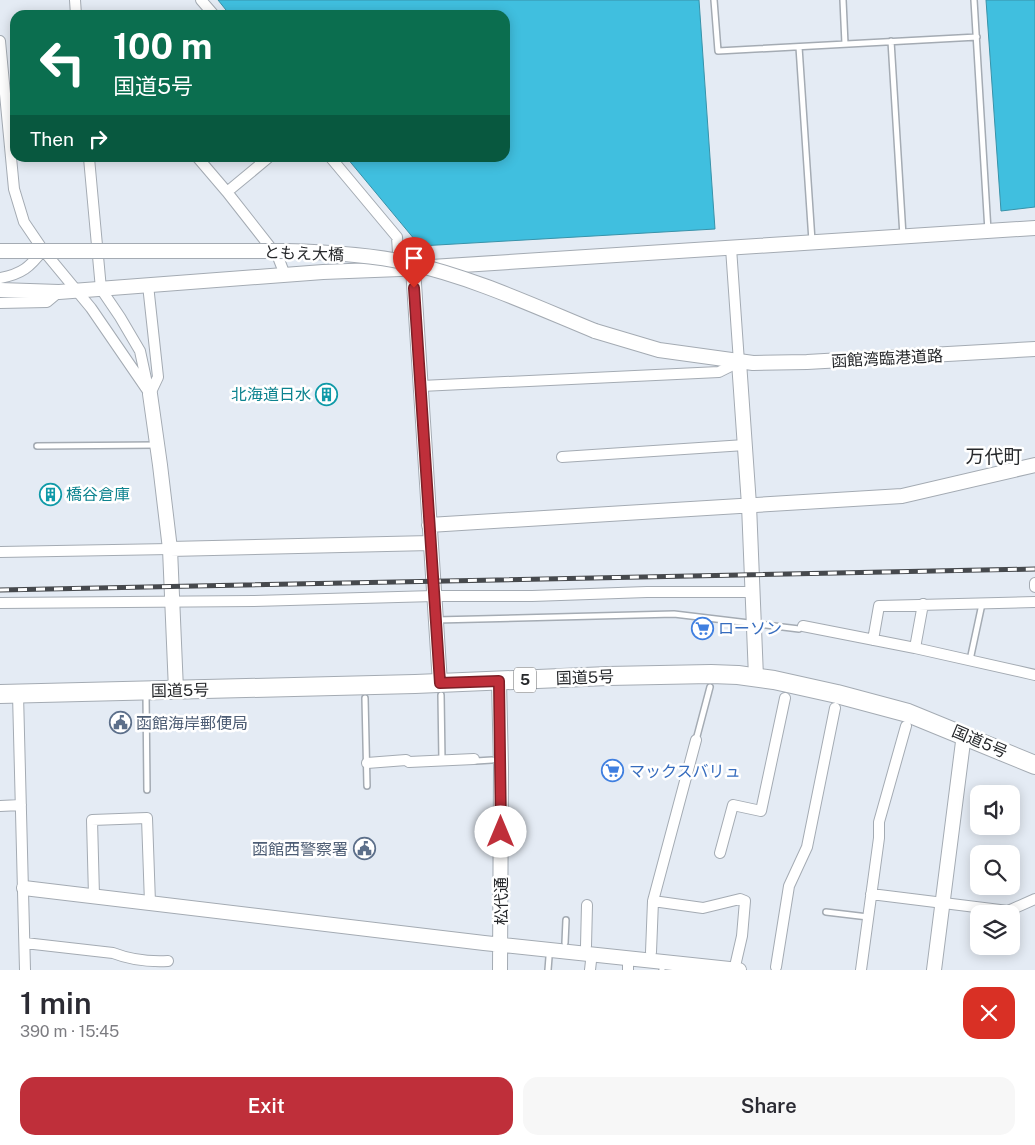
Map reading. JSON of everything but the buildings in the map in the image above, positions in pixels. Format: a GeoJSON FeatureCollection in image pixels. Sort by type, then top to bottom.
{"type":"FeatureCollection","features":[{"type":"Feature","properties":{"kind":"highway","name":"国道5号"},"geometry":{"type":"LineString","coordinates":[[9,694],[176,690],[440,689],[499,681],[552,678],[711,674],[756,677],[862,700],[908,713],[964,734],[1035,765]]}},
{"type":"Feature","properties":{"kind":"street"},"geometry":{"type":"LineString","coordinates":[[201,0],[210,10]]}},
{"type":"Feature","properties":{"kind":"street"},"geometry":{"type":"LineString","coordinates":[[0,41],[10,93]]}},
{"type":"Feature","properties":{"kind":"street"},"geometry":{"type":"LineString","coordinates":[[13,162],[14,189],[24,222],[43,250],[91,308],[150,394]]}},
{"type":"Feature","properties":{"kind":"street"},"geometry":{"type":"LineString","coordinates":[[89,162],[101,289],[140,351],[150,394],[170,549],[176,690]]}},
{"type":"Feature","properties":{"kind":"street"},"geometry":{"type":"LineString","coordinates":[[201,162],[278,257],[285,275]]}},
{"type":"Feature","properties":{"kind":"street"},"geometry":{"type":"LineString","coordinates":[[227,192],[263,162]]}},
{"type":"Feature","properties":{"kind":"street"},"geometry":{"type":"LineString","coordinates":[[334,162],[398,237],[406,268],[421,386],[440,689]]}},
{"type":"Feature","properties":{"kind":"street"},"geometry":{"type":"LineString","coordinates":[[0,290],[59,292],[285,275],[1035,228]]}},
{"type":"Feature","properties":{"kind":"street"},"geometry":{"type":"LineString","coordinates":[[731,248],[749,505],[756,677]]}},
{"type":"Feature","properties":{"kind":"street"},"geometry":{"type":"LineString","coordinates":[[0,278],[25,270],[43,250]]}},
{"type":"Feature","properties":{"kind":"street","name":"ともえ大橋"},"geometry":{"type":"LineString","coordinates":[[0,251],[286,251],[323,252],[374,257],[416,265],[466,280],[595,331],[659,350],[740,362]]}},
{"type":"Feature","properties":{"kind":"street"},"geometry":{"type":"LineString","coordinates":[[148,285],[158,377],[150,394]]}},
{"type":"Feature","properties":{"kind":"street"},"geometry":{"type":"LineString","coordinates":[[0,303],[47,302],[59,292]]}},
{"type":"Feature","properties":{"kind":"street","name":"函館湾臨港道路"},"geometry":{"type":"LineString","coordinates":[[740,362],[807,362],[1035,349]]}},
{"type":"Feature","properties":{"kind":"street"},"geometry":{"type":"LineString","coordinates":[[421,386],[719,372],[740,362]]}},
{"type":"Feature","properties":{"kind":"street"},"geometry":{"type":"LineString","coordinates":[[562,457],[745,445]]}},
{"type":"Feature","properties":{"kind":"street"},"geometry":{"type":"LineString","coordinates":[[430,525],[902,496],[1035,465]]}},
{"type":"Feature","properties":{"kind":"street"},"geometry":{"type":"LineString","coordinates":[[0,552],[431,542]]}},
{"type":"Feature","properties":{"kind":"street"},"geometry":{"type":"LineString","coordinates":[[0,603],[532,596],[647,592],[752,592]]}},
{"type":"Feature","properties":{"kind":"street"},"geometry":{"type":"LineString","coordinates":[[873,640],[879,606],[1035,602]]}},
{"type":"Feature","properties":{"kind":"street"},"geometry":{"type":"LineString","coordinates":[[915,648],[923,604]]}},
{"type":"Feature","properties":{"kind":"street"},"geometry":{"type":"LineString","coordinates":[[803,626],[915,648],[1035,675]]}},
{"type":"Feature","properties":{"kind":"street","name":"松代通"},"geometry":{"type":"LineString","coordinates":[[499,681],[501,768],[500,970]]}},
{"type":"Feature","properties":{"kind":"street"},"geometry":{"type":"LineString","coordinates":[[9,694],[21,805],[25,970]]}},
{"type":"Feature","properties":{"kind":"street"},"geometry":{"type":"LineString","coordinates":[[720,853],[732,805],[761,811],[785,698]]}},
{"type":"Feature","properties":{"kind":"street"},"geometry":{"type":"LineString","coordinates":[[776,967],[789,886],[806,847],[835,708]]}},
{"type":"Feature","properties":{"kind":"street"},"geometry":{"type":"LineString","coordinates":[[861,970],[879,838],[879,822],[906,726]]}},
{"type":"Feature","properties":{"kind":"street"},"geometry":{"type":"LineString","coordinates":[[934,970],[964,734]]}},
{"type":"Feature","properties":{"kind":"street"},"geometry":{"type":"LineString","coordinates":[[651,952],[654,901],[696,740]]}},
{"type":"Feature","properties":{"kind":"street"},"geometry":{"type":"LineString","coordinates":[[367,763],[406,760],[409,762],[474,759]]}},
{"type":"Feature","properties":{"kind":"street"},"geometry":{"type":"LineString","coordinates":[[0,806],[21,805]]}},
{"type":"Feature","properties":{"kind":"street"},"geometry":{"type":"LineString","coordinates":[[94,896],[92,820],[148,818],[150,903]]}},
{"type":"Feature","properties":{"kind":"street"},"geometry":{"type":"LineString","coordinates":[[24,888],[501,944],[738,966],[745,901],[740,899],[704,908],[654,901]]}},
{"type":"Feature","properties":{"kind":"street"},"geometry":{"type":"LineString","coordinates":[[871,894],[1008,911],[1035,899]]}},
{"type":"Feature","properties":{"kind":"street"},"geometry":{"type":"LineString","coordinates":[[586,946],[587,904]]}},
{"type":"Feature","properties":{"kind":"street"},"geometry":{"type":"LineString","coordinates":[[24,943],[113,953],[127,959],[155,962],[168,961]]}},
{"type":"Feature","properties":{"kind":"lane"},"geometry":{"type":"LineString","coordinates":[[714,0],[718,51],[977,37]]}},
{"type":"Feature","properties":{"kind":"lane"},"geometry":{"type":"LineString","coordinates":[[843,0],[845,44]]}},
{"type":"Feature","properties":{"kind":"lane"},"geometry":{"type":"LineString","coordinates":[[974,0],[988,231]]}},
{"type":"Feature","properties":{"kind":"lane"},"geometry":{"type":"LineString","coordinates":[[891,42],[903,237]]}},
{"type":"Feature","properties":{"kind":"lane"},"geometry":{"type":"LineString","coordinates":[[799,47],[812,242]]}},
{"type":"Feature","properties":{"kind":"lane"},"geometry":{"type":"LineString","coordinates":[[38,446],[157,445]]}},
{"type":"Feature","properties":{"kind":"lane"},"geometry":{"type":"LineString","coordinates":[[970,660],[982,603]]}},
{"type":"Feature","properties":{"kind":"lane"},"geometry":{"type":"LineString","coordinates":[[436,620],[674,614],[799,629],[803,626]]}},
{"type":"Feature","properties":{"kind":"lane"},"geometry":{"type":"LineString","coordinates":[[696,740],[710,687]]}},
{"type":"Feature","properties":{"kind":"lane"},"geometry":{"type":"LineString","coordinates":[[440,689],[442,761]]}},
{"type":"Feature","properties":{"kind":"lane"},"geometry":{"type":"LineString","coordinates":[[146,691],[147,790]]}},
{"type":"Feature","properties":{"kind":"lane"},"geometry":{"type":"LineString","coordinates":[[365,698],[368,786]]}},
{"type":"Feature","properties":{"kind":"lane"},"geometry":{"type":"LineString","coordinates":[[474,759],[476,761],[492,760]]}},
{"type":"Feature","properties":{"kind":"lane"},"geometry":{"type":"LineString","coordinates":[[826,912],[868,917]]}},
{"type":"Feature","properties":{"kind":"lane"},"geometry":{"type":"LineString","coordinates":[[565,943],[566,920]]}},
{"type":"Feature","properties":{"kind":"lane"},"geometry":{"type":"LineString","coordinates":[[548,970],[549,957]]}},
{"type":"Feature","properties":{"kind":"water"},"geometry":{"type":"Polygon","coordinates":[[[218,0],[699,0],[715,229],[420,246],[350,162],[510,162],[510,10],[226,10],[218,0]]]}},
{"type":"Feature","properties":{"kind":"water"},"geometry":{"type":"Polygon","coordinates":[[[986,0],[1035,0],[1035,207],[1001,211],[986,0]]]}},
{"type":"Feature","properties":{"kind":"railway"},"geometry":{"type":"LineString","coordinates":[[0,590],[1035,569]]}},
{"type":"Feature","properties":{"kind":"place","name":"北海道日水"},"geometry":{"type":"Point","coordinates":[327,394]}},
{"type":"Feature","properties":{"kind":"place","name":"橋谷倉庫"},"geometry":{"type":"Point","coordinates":[50,494]}},
{"type":"Feature","properties":{"kind":"place","name":"ローソン"},"geometry":{"type":"Point","coordinates":[702,628]}},
{"type":"Feature","properties":{"kind":"place","name":"函館海岸郵便局"},"geometry":{"type":"Point","coordinates":[120,723]}},
{"type":"Feature","properties":{"kind":"place","name":"マックスバリュ"},"geometry":{"type":"Point","coordinates":[613,771]}},
{"type":"Feature","properties":{"kind":"place","name":"函館西警察署"},"geometry":{"type":"Point","coordinates":[364,849]}},
{"type":"Feature","properties":{"kind":"district","name":"万代町"},"geometry":{"type":"Point","coordinates":[994,456]}},
{"type":"Feature","properties":{"kind":"route"},"geometry":{"type":"LineString","coordinates":[[414,288],[440,683],[499,681],[501,832]]}}]}
